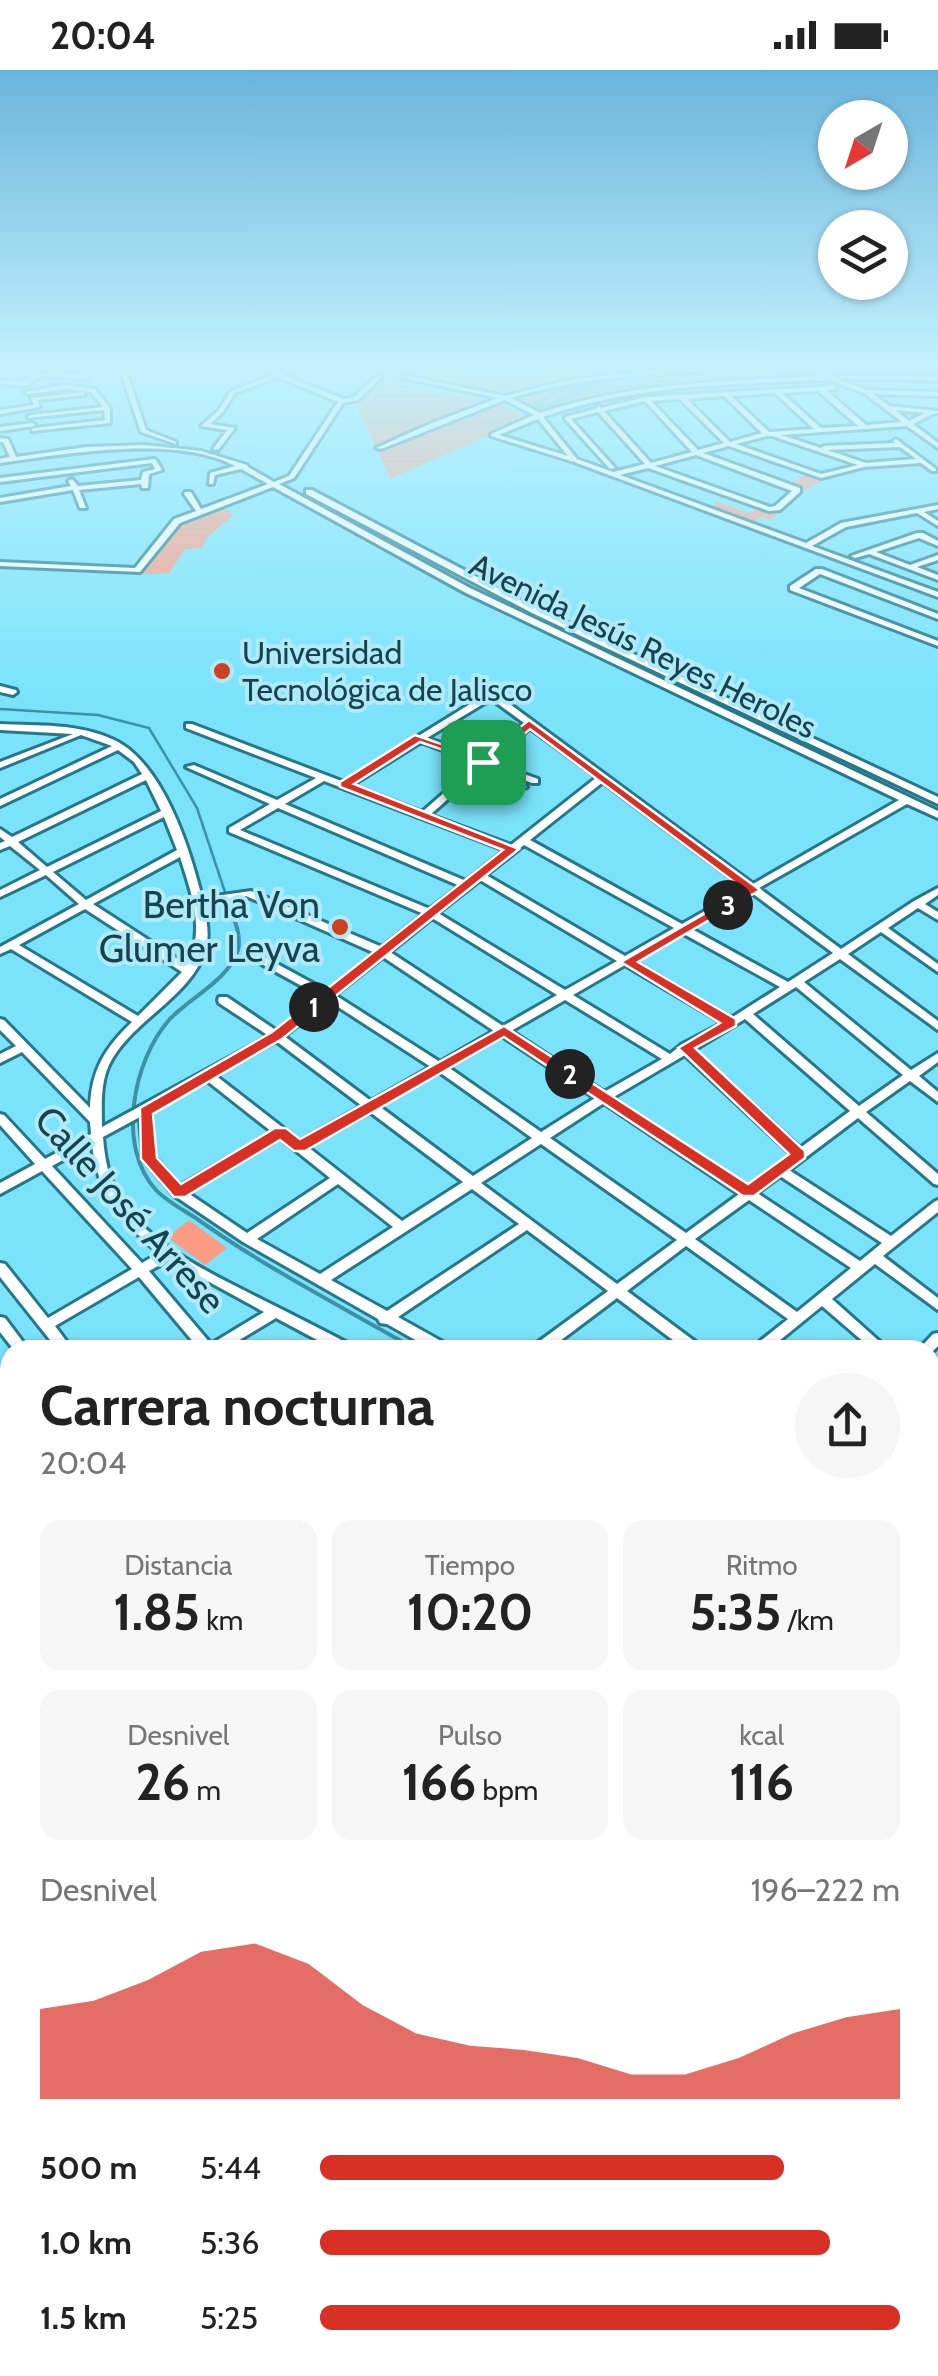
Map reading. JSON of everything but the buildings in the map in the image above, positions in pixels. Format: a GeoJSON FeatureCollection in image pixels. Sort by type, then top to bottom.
{"type":"FeatureCollection","features":[{"type":"Feature","properties":{"kind":"street"},"geometry":{"type":"LineString","coordinates":[[71,478],[82,506]]}},
{"type":"Feature","properties":{"kind":"street"},"geometry":{"type":"LineString","coordinates":[[0,500],[105,484],[145,486],[145,478]]}},
{"type":"Feature","properties":{"kind":"street"},"geometry":{"type":"LineString","coordinates":[[212,478],[212,483]]}},
{"type":"Feature","properties":{"kind":"street"},"geometry":{"type":"LineString","coordinates":[[272,478],[282,482]]}},
{"type":"Feature","properties":{"kind":"street"},"geometry":{"type":"LineString","coordinates":[[276,478],[282,482]]}},
{"type":"Feature","properties":{"kind":"street"},"geometry":{"type":"LineString","coordinates":[[0,564],[137,570],[173,524],[285,478]]}},
{"type":"Feature","properties":{"kind":"street"},"geometry":{"type":"LineString","coordinates":[[627,478],[810,548],[826,559],[938,598]]}},
{"type":"Feature","properties":{"kind":"street"},"geometry":{"type":"LineString","coordinates":[[684,478],[774,508],[796,490],[761,478]]}},
{"type":"Feature","properties":{"kind":"street","name":"Avenida Jesús Reyes Heroles"},"geometry":{"type":"LineString","coordinates":[[282,482],[536,611],[938,800]]}},
{"type":"Feature","properties":{"kind":"street","name":"Avenida Jesús Reyes Heroles"},"geometry":{"type":"LineString","coordinates":[[282,482],[467,590],[938,814]]}},
{"type":"Feature","properties":{"kind":"street"},"geometry":{"type":"LineString","coordinates":[[188,494],[199,511]]}},
{"type":"Feature","properties":{"kind":"street"},"geometry":{"type":"LineString","coordinates":[[209,495],[215,506]]}},
{"type":"Feature","properties":{"kind":"street"},"geometry":{"type":"LineString","coordinates":[[810,548],[855,528],[931,512],[936,527],[854,556]]}},
{"type":"Feature","properties":{"kind":"street"},"geometry":{"type":"LineString","coordinates":[[920,535],[938,544]]}},
{"type":"Feature","properties":{"kind":"street"},"geometry":{"type":"LineString","coordinates":[[14,565],[26,550]]}},
{"type":"Feature","properties":{"kind":"street"},"geometry":{"type":"LineString","coordinates":[[870,552],[938,578]]}},
{"type":"Feature","properties":{"kind":"street"},"geometry":{"type":"LineString","coordinates":[[910,567],[938,556]]}},
{"type":"Feature","properties":{"kind":"street"},"geometry":{"type":"LineString","coordinates":[[917,636],[938,619],[819,572],[793,588],[917,636],[938,644]]}},
{"type":"Feature","properties":{"kind":"street"},"geometry":{"type":"LineString","coordinates":[[522,617],[536,611]]}},
{"type":"Feature","properties":{"kind":"street"},"geometry":{"type":"LineString","coordinates":[[0,689],[12,692]]}},
{"type":"Feature","properties":{"kind":"street"},"geometry":{"type":"LineString","coordinates":[[345,784],[492,697],[938,1026]]}},
{"type":"Feature","properties":{"kind":"street"},"geometry":{"type":"LineString","coordinates":[[424,816],[529,724]]}},
{"type":"Feature","properties":{"kind":"street"},"geometry":{"type":"LineString","coordinates":[[189,726],[512,849]]}},
{"type":"Feature","properties":{"kind":"street"},"geometry":{"type":"LineString","coordinates":[[0,727],[84,732],[118,746],[138,761],[166,812],[204,901],[203,938],[188,971],[137,1020],[100,1075],[96,1121],[102,1170],[116,1200],[138,1230],[166,1255],[329,1340]]}},
{"type":"Feature","properties":{"kind":"street"},"geometry":{"type":"LineString","coordinates":[[0,766],[84,732]]}},
{"type":"Feature","properties":{"kind":"street"},"geometry":{"type":"LineString","coordinates":[[419,738],[535,781]]}},
{"type":"Feature","properties":{"kind":"street"},"geometry":{"type":"LineString","coordinates":[[0,802],[118,746]]}},
{"type":"Feature","properties":{"kind":"street"},"geometry":{"type":"LineString","coordinates":[[191,768],[467,885]]}},
{"type":"Feature","properties":{"kind":"street"},"geometry":{"type":"LineString","coordinates":[[6,844],[146,776]]}},
{"type":"Feature","properties":{"kind":"street"},"geometry":{"type":"LineString","coordinates":[[324,777],[232,830],[431,913],[669,1058]]}},
{"type":"Feature","properties":{"kind":"street"},"geometry":{"type":"LineString","coordinates":[[0,1189],[277,1036],[602,778]]}},
{"type":"Feature","properties":{"kind":"street"},"geometry":{"type":"LineString","coordinates":[[462,781],[507,789],[522,787]]}},
{"type":"Feature","properties":{"kind":"street"},"geometry":{"type":"LineString","coordinates":[[300,1147],[908,800]]}},
{"type":"Feature","properties":{"kind":"street"},"geometry":{"type":"LineString","coordinates":[[0,894],[166,812]]}},
{"type":"Feature","properties":{"kind":"street"},"geometry":{"type":"LineString","coordinates":[[0,832],[6,844],[88,906],[188,971]]}},
{"type":"Feature","properties":{"kind":"street"},"geometry":{"type":"LineString","coordinates":[[523,840],[684,930],[793,984],[938,1098]]}},
{"type":"Feature","properties":{"kind":"street"},"geometry":{"type":"LineString","coordinates":[[6,948],[181,852]]}},
{"type":"Feature","properties":{"kind":"street"},"geometry":{"type":"LineString","coordinates":[[479,875],[731,1023]]}},
{"type":"Feature","properties":{"kind":"street"},"geometry":{"type":"LineString","coordinates":[[319,1281],[541,1137],[746,1014],[938,891]]}},
{"type":"Feature","properties":{"kind":"street"},"geometry":{"type":"LineString","coordinates":[[204,901],[238,894],[255,896],[382,952],[861,1268]]}},
{"type":"Feature","properties":{"kind":"street"},"geometry":{"type":"LineString","coordinates":[[918,903],[938,917]]}},
{"type":"Feature","properties":{"kind":"street"},"geometry":{"type":"LineString","coordinates":[[880,927],[938,969]]}},
{"type":"Feature","properties":{"kind":"street"},"geometry":{"type":"LineString","coordinates":[[6,948],[137,1020]]}},
{"type":"Feature","properties":{"kind":"street"},"geometry":{"type":"LineString","coordinates":[[262,960],[330,994],[439,1066],[686,1238],[796,1320]]}},
{"type":"Feature","properties":{"kind":"street"},"geometry":{"type":"LineString","coordinates":[[224,1000],[683,1340]]}},
{"type":"Feature","properties":{"kind":"street"},"geometry":{"type":"LineString","coordinates":[[746,1014],[938,1181]]}},
{"type":"Feature","properties":{"kind":"street"},"geometry":{"type":"LineString","coordinates":[[0,1023],[96,1121]]}},
{"type":"Feature","properties":{"kind":"street"},"geometry":{"type":"LineString","coordinates":[[0,1059],[24,1047]]}},
{"type":"Feature","properties":{"kind":"street"},"geometry":{"type":"LineString","coordinates":[[685,1048],[799,1154]]}},
{"type":"Feature","properties":{"kind":"street"},"geometry":{"type":"LineString","coordinates":[[551,1340],[799,1154],[938,1058]]}},
{"type":"Feature","properties":{"kind":"street"},"geometry":{"type":"LineString","coordinates":[[209,1076],[400,1227]]}},
{"type":"Feature","properties":{"kind":"street"},"geometry":{"type":"LineString","coordinates":[[143,1113],[149,1159],[179,1192],[248,1239],[426,1340]]}},
{"type":"Feature","properties":{"kind":"street","name":"Calle José Arrese"},"geometry":{"type":"LineString","coordinates":[[0,1118],[201,1340]]}},
{"type":"Feature","properties":{"kind":"street"},"geometry":{"type":"LineString","coordinates":[[179,1192],[281,1132]]}},
{"type":"Feature","properties":{"kind":"street"},"geometry":{"type":"LineString","coordinates":[[779,1169],[892,1243]]}},
{"type":"Feature","properties":{"kind":"street"},"geometry":{"type":"LineString","coordinates":[[248,1239],[338,1178]]}},
{"type":"Feature","properties":{"kind":"street"},"geometry":{"type":"LineString","coordinates":[[771,1340],[938,1205]]}},
{"type":"Feature","properties":{"kind":"street"},"geometry":{"type":"LineString","coordinates":[[385,1319],[528,1223]]}},
{"type":"Feature","properties":{"kind":"street"},"geometry":{"type":"LineString","coordinates":[[46,1325],[166,1255]]}},
{"type":"Feature","properties":{"kind":"street"},"geometry":{"type":"LineString","coordinates":[[875,1256],[937,1303]]}},
{"type":"Feature","properties":{"kind":"street"},"geometry":{"type":"LineString","coordinates":[[0,1268],[58,1340]]}},
{"type":"Feature","properties":{"kind":"street"},"geometry":{"type":"LineString","coordinates":[[822,1298],[870,1340]]}},
{"type":"Feature","properties":{"kind":"street"},"geometry":{"type":"LineString","coordinates":[[227,1340],[275,1312]]}},
{"type":"Feature","properties":{"kind":"shaded area"},"geometry":{"type":"Polygon","coordinates":[[[800,478],[832,478],[806,490],[770,520],[761,517],[750,523],[707,508],[718,502],[749,513],[759,507],[777,510],[801,491],[790,484],[800,478]]]}},
{"type":"Feature","properties":{"kind":"shaded area"},"geometry":{"type":"Polygon","coordinates":[[[221,507],[234,515],[207,537],[202,548],[185,549],[169,573],[143,574],[175,529],[221,507]]]}},
{"type":"Feature","properties":{"kind":"shaded area"},"geometry":{"type":"Polygon","coordinates":[[[189,1220],[227,1248],[205,1265],[167,1237],[189,1220]]]}},
{"type":"Feature","properties":{"kind":"waterway"},"geometry":{"type":"LineString","coordinates":[[0,709],[98,715],[149,728],[197,808],[228,901]]}},
{"type":"Feature","properties":{"kind":"waterway"},"geometry":{"type":"LineString","coordinates":[[227,899],[239,937],[233,961],[217,980],[169,1020],[156,1037],[139,1080],[133,1128],[144,1172],[156,1190],[226,1239],[399,1340]]}},
{"type":"Feature","properties":{"kind":"place","name":"Universidad Tecnológica de Jalisco"},"geometry":{"type":"Point","coordinates":[222,671]}},
{"type":"Feature","properties":{"kind":"place","name":"Bertha Von Glumer Leyva"},"geometry":{"type":"Point","coordinates":[340,927]}},
{"type":"Feature","properties":{"kind":"route"},"geometry":{"type":"LineString","coordinates":[[529,724],[754,890],[628,962],[731,1023],[685,1048],[799,1154],[748,1192],[504,1030],[300,1147],[281,1132],[179,1192],[149,1159],[146,1112],[277,1036],[512,849],[345,784],[419,738],[483,762],[529,724]]}}]}
